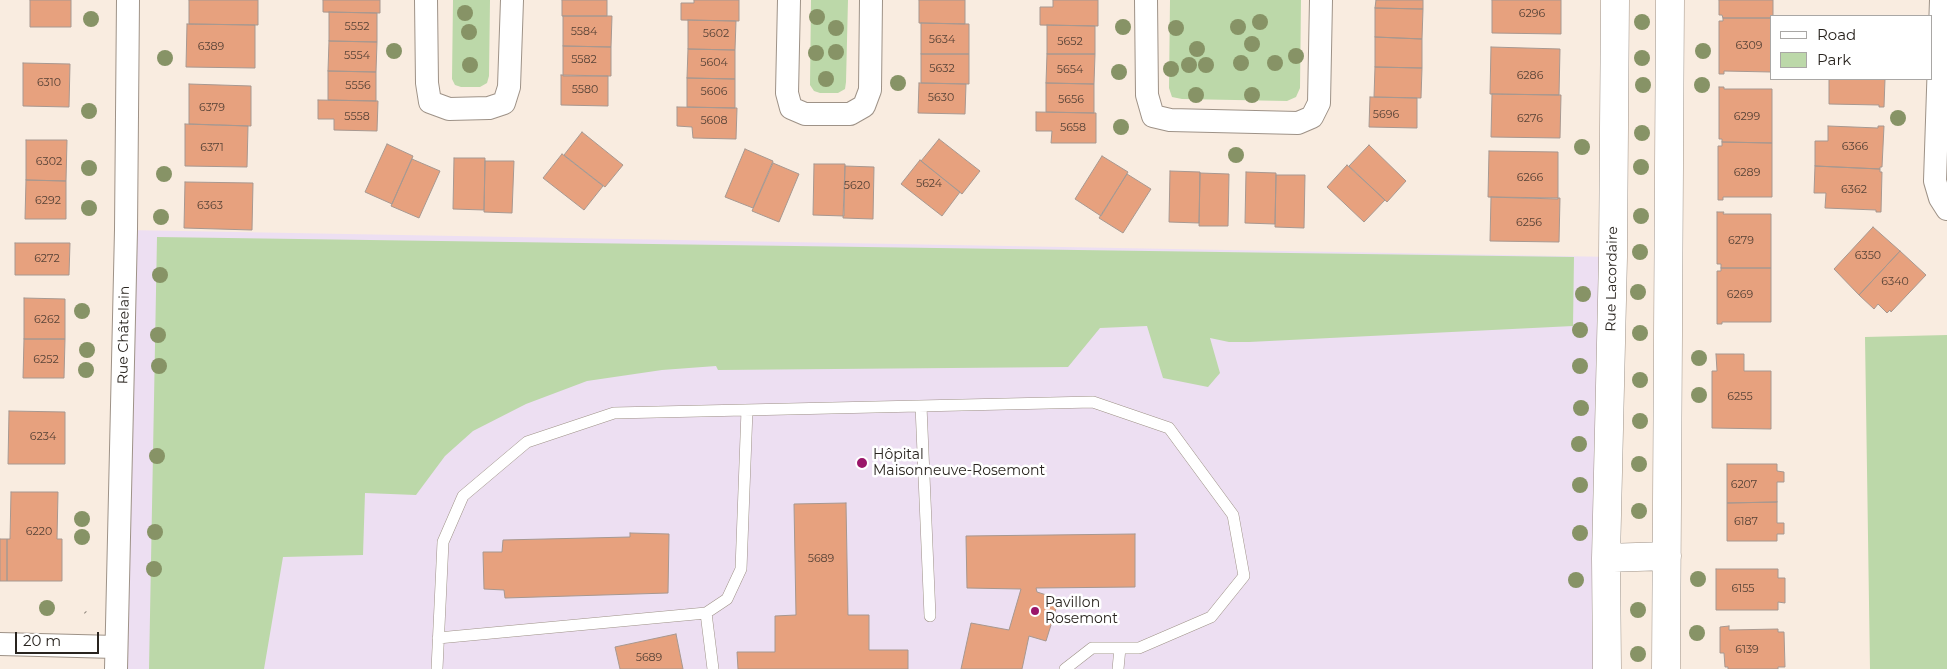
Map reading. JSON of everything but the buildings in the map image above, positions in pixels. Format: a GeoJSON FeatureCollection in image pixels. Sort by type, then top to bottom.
{"type":"FeatureCollection","features":[{"type":"Feature","properties":{"kind":"main road","name":"Rue Lacordaire"},"geometry":{"type":"LineString","coordinates":[[1607,669],[1606,558],[1613,257],[1615,0]]}},
{"type":"Feature","properties":{"kind":"main road"},"geometry":{"type":"LineString","coordinates":[[1666,669],[1670,0]]}},
{"type":"Feature","properties":{"kind":"main road"},"geometry":{"type":"LineString","coordinates":[[1606,558],[1667,556]]}},
{"type":"Feature","properties":{"kind":"street","name":"Rue Châtelain"},"geometry":{"type":"LineString","coordinates":[[116,658],[126,230],[128,0]]}},
{"type":"Feature","properties":{"kind":"street"},"geometry":{"type":"LineString","coordinates":[[426,0],[427,84],[430,102],[449,109],[489,108],[504,103],[509,87],[512,0]]}},
{"type":"Feature","properties":{"kind":"street"},"geometry":{"type":"LineString","coordinates":[[789,0],[786,93],[791,108],[805,114],[850,114],[864,106],[870,90],[871,0]]}},
{"type":"Feature","properties":{"kind":"street"},"geometry":{"type":"LineString","coordinates":[[1146,0],[1147,95],[1153,116],[1170,120],[1298,123],[1312,117],[1319,103],[1320,0]]}},
{"type":"Feature","properties":{"kind":"street"},"geometry":{"type":"LineString","coordinates":[[1941,0],[1943,72],[1935,181],[1940,198],[1947,209]]}},
{"type":"Feature","properties":{"kind":"street"},"geometry":{"type":"LineString","coordinates":[[0,644],[116,658]]}},
{"type":"Feature","properties":{"kind":"lane"},"geometry":{"type":"LineString","coordinates":[[437,669],[443,542],[463,496],[527,442],[614,413],[1093,402],[1169,428],[1233,515],[1244,576],[1211,617],[1139,648],[1092,648],[1065,669]]}},
{"type":"Feature","properties":{"kind":"lane"},"geometry":{"type":"LineString","coordinates":[[922,406],[930,616]]}},
{"type":"Feature","properties":{"kind":"lane"},"geometry":{"type":"LineString","coordinates":[[438,638],[706,613],[727,599],[741,569],[747,410]]}},
{"type":"Feature","properties":{"kind":"lane"},"geometry":{"type":"LineString","coordinates":[[706,613],[713,669]]}},
{"type":"Feature","properties":{"kind":"lane"},"geometry":{"type":"LineString","coordinates":[[1118,669],[1120,648]]}},
{"type":"Feature","properties":{"kind":"shaded area","name":"Hôpital Maisonneuve-Rosemont"},"geometry":{"type":"Polygon","coordinates":[[[126,230],[1613,257],[1594,669],[117,669],[126,230]]]}},
{"type":"Feature","properties":{"kind":"green space"},"geometry":{"type":"Polygon","coordinates":[[[453,0],[490,0],[489,76],[487,83],[480,87],[461,87],[455,85],[452,79],[453,0]]]}},
{"type":"Feature","properties":{"kind":"green space"},"geometry":{"type":"Polygon","coordinates":[[[811,0],[848,0],[846,82],[845,89],[838,93],[820,93],[814,91],[810,85],[811,0]]]}},
{"type":"Feature","properties":{"kind":"green space"},"geometry":{"type":"Polygon","coordinates":[[[1170,0],[1301,0],[1300,88],[1296,97],[1287,101],[1182,99],[1172,97],[1169,88],[1170,0]]]}},
{"type":"Feature","properties":{"kind":"green space"},"geometry":{"type":"Polygon","coordinates":[[[157,237],[1574,257],[1573,326],[1249,342],[1229,342],[1210,338],[1220,373],[1208,387],[1163,378],[1147,326],[1100,328],[1068,367],[718,370],[716,366],[662,370],[587,381],[526,404],[473,431],[445,456],[416,495],[365,493],[363,555],[283,557],[264,669],[149,669],[157,237]]]}},
{"type":"Feature","properties":{"kind":"green space"},"geometry":{"type":"Polygon","coordinates":[[[1947,335],[1947,669],[1870,669],[1865,337],[1947,335]]]}},
{"type":"Feature","properties":{"kind":"place","name":"Hôpital Maisonneuve-Rosemont"},"geometry":{"type":"Point","coordinates":[862,463]}},
{"type":"Feature","properties":{"kind":"place","name":"Pavillon Rosemont"},"geometry":{"type":"Point","coordinates":[1035,611]}}]}
